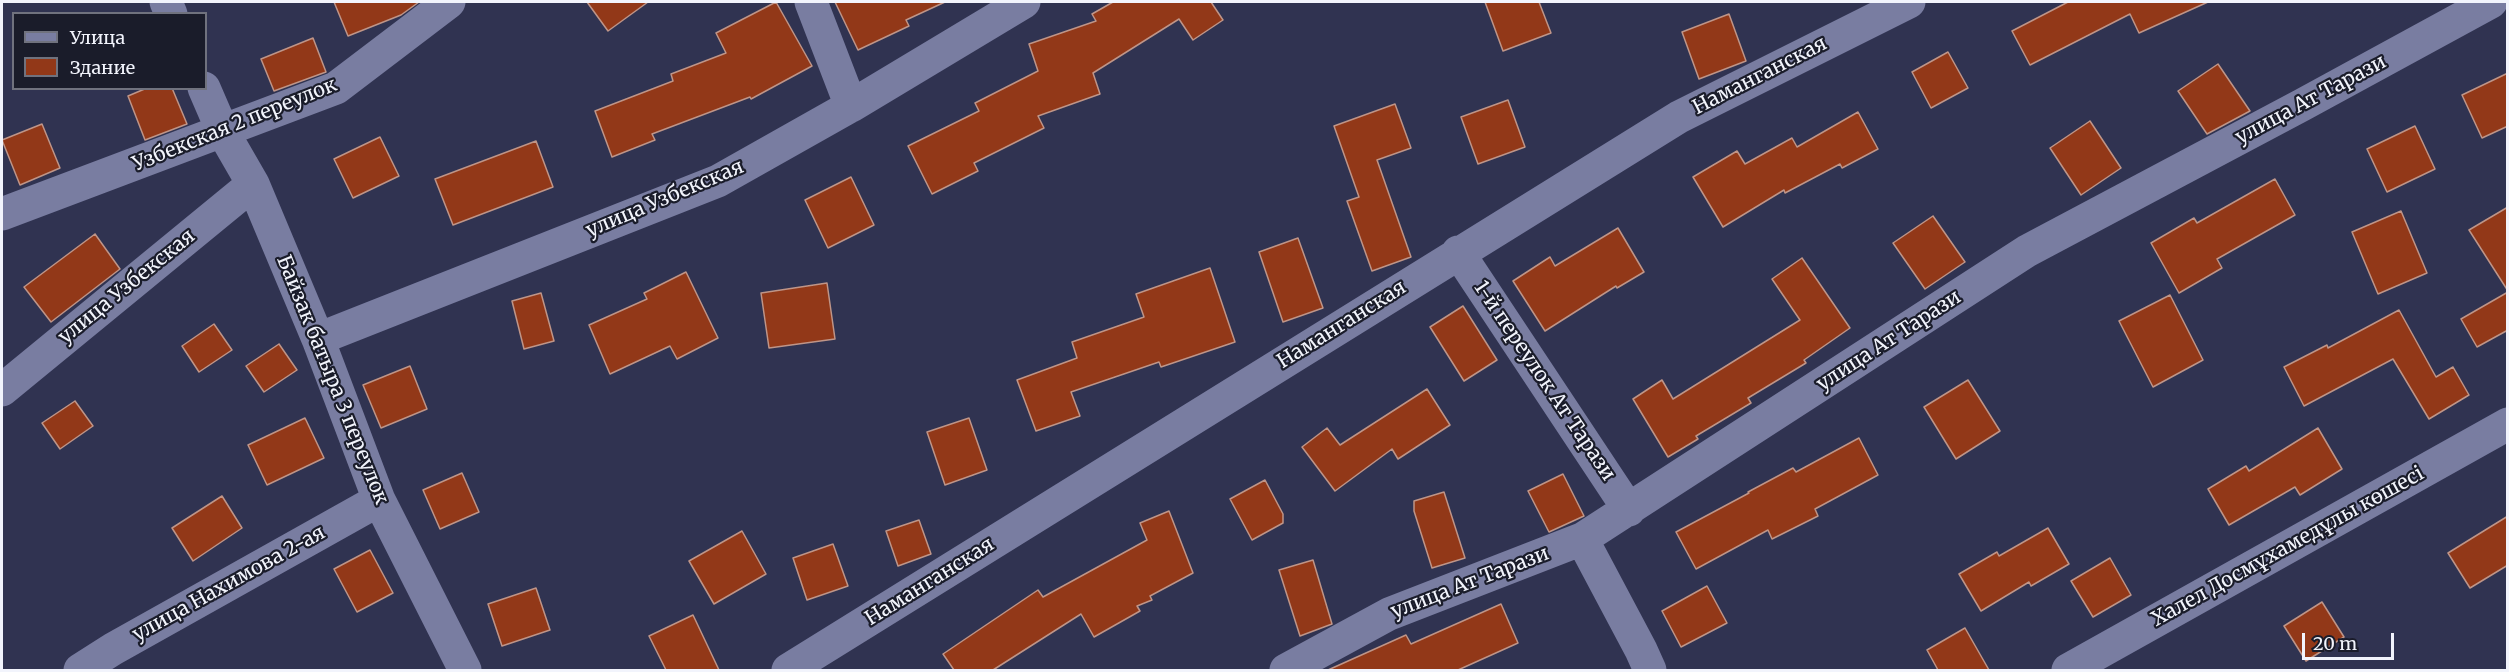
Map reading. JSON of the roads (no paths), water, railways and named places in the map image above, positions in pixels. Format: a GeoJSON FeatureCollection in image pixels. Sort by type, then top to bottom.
{"type":"FeatureCollection","features":[{"type":"Feature","properties":{"kind":"street","name":"Узбекская 2 переулок"},"geometry":{"type":"LineString","coordinates":[[2,214],[336,88],[449,2]]}},
{"type":"Feature","properties":{"kind":"street"},"geometry":{"type":"LineString","coordinates":[[811,2],[851,106]]}},
{"type":"Feature","properties":{"kind":"street","name":"улица Узбекская"},"geometry":{"type":"LineString","coordinates":[[318,339],[718,181],[851,106],[1024,2]]}},
{"type":"Feature","properties":{"kind":"street","name":"Наманганская"},"geometry":{"type":"LineString","coordinates":[[788,670],[1458,252],[1679,117],[1909,2]]}},
{"type":"Feature","properties":{"kind":"street","name":"улица Ат Тарази"},"geometry":{"type":"LineString","coordinates":[[1286,670],[1389,614],[1582,539],[2027,250],[2291,111],[2491,2]]}},
{"type":"Feature","properties":{"kind":"street","name":"Байзак батыра 3 переулок"},"geometry":{"type":"LineString","coordinates":[[205,90],[223,132],[253,184],[318,339],[379,500],[465,670]]}},
{"type":"Feature","properties":{"kind":"street","name":"улица Узбекская"},"geometry":{"type":"LineString","coordinates":[[2,390],[253,184]]}},
{"type":"Feature","properties":{"kind":"street","name":"1-й переулок Ат Тарази"},"geometry":{"type":"LineString","coordinates":[[1458,252],[1629,510]]}},
{"type":"Feature","properties":{"kind":"street","name":"Халел Досмұхамедұлы көшесі"},"geometry":{"type":"LineString","coordinates":[[2068,670],[2508,424]]}},
{"type":"Feature","properties":{"kind":"street","name":"улица Нахимова 2-ая"},"geometry":{"type":"LineString","coordinates":[[80,670],[113,649],[379,500]]}},
{"type":"Feature","properties":{"kind":"street"},"geometry":{"type":"LineString","coordinates":[[1582,539],[1650,670]]}}]}
